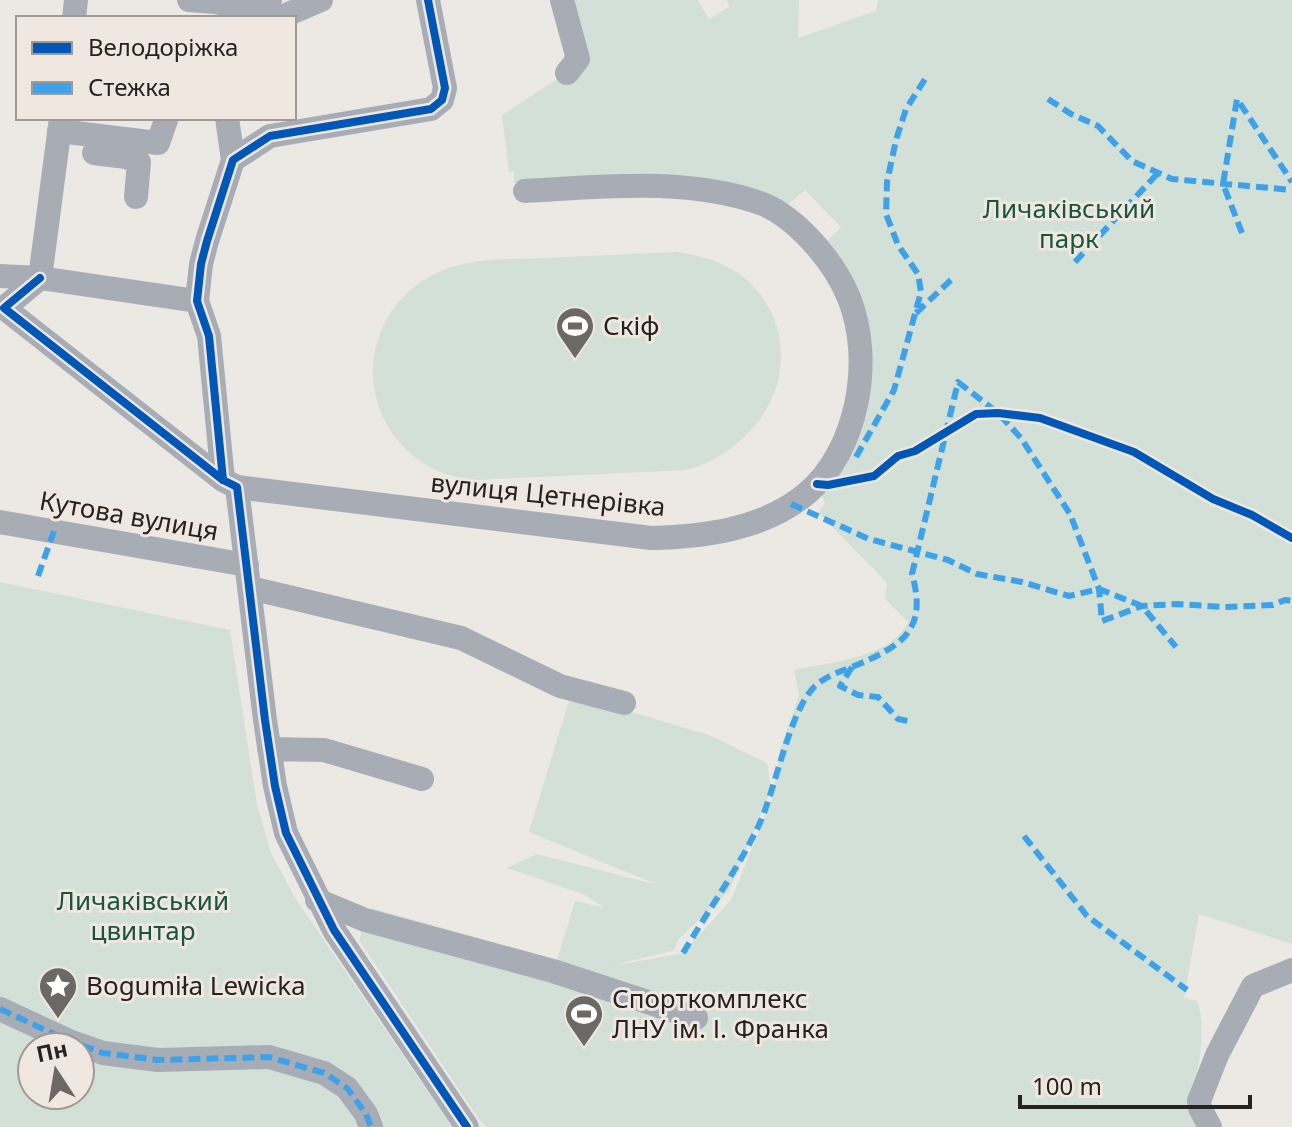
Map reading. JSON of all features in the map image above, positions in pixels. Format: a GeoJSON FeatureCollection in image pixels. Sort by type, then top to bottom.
{"type":"FeatureCollection","features":[{"type":"Feature","properties":{"kind":"street"},"geometry":{"type":"LineString","coordinates":[[189,0],[256,9],[270,0]]}},
{"type":"Feature","properties":{"kind":"street"},"geometry":{"type":"LineString","coordinates":[[284,16],[321,0]]}},
{"type":"Feature","properties":{"kind":"street"},"geometry":{"type":"LineString","coordinates":[[233,160],[270,136],[431,109],[442,100],[445,88],[428,0]]}},
{"type":"Feature","properties":{"kind":"street"},"geometry":{"type":"LineString","coordinates":[[562,0],[578,59],[567,73]]}},
{"type":"Feature","properties":{"kind":"street"},"geometry":{"type":"LineString","coordinates":[[59,134],[158,143],[166,120]]}},
{"type":"Feature","properties":{"kind":"street"},"geometry":{"type":"LineString","coordinates":[[227,120],[233,160],[204,252],[197,301],[209,336],[230,483],[249,577],[269,749],[286,833],[317,900],[359,968],[467,1127]]}},
{"type":"Feature","properties":{"kind":"street"},"geometry":{"type":"LineString","coordinates":[[59,134],[78,150],[139,162],[136,197]]}},
{"type":"Feature","properties":{"kind":"street"},"geometry":{"type":"LineString","coordinates":[[59,134],[40,278],[2,307],[230,483]]}},
{"type":"Feature","properties":{"kind":"street","name":"вулиця Цетнерівка"},"geometry":{"type":"LineString","coordinates":[[230,483],[651,538],[684,538],[739,527],[769,515],[804,495],[832,465],[853,418],[861,373],[856,322],[849,299],[827,258],[781,213],[760,203],[702,189],[668,185],[525,191]]}},
{"type":"Feature","properties":{"kind":"street"},"geometry":{"type":"LineString","coordinates":[[0,276],[40,278],[197,301]]}},
{"type":"Feature","properties":{"kind":"street","name":"Кутова вулиця"},"geometry":{"type":"LineString","coordinates":[[0,522],[249,577],[461,638],[560,686],[624,703]]}},
{"type":"Feature","properties":{"kind":"street"},"geometry":{"type":"LineString","coordinates":[[269,749],[324,750],[422,779]]}},
{"type":"Feature","properties":{"kind":"street"},"geometry":{"type":"LineString","coordinates":[[317,900],[365,920],[553,971],[696,1018]]}},
{"type":"Feature","properties":{"kind":"street"},"geometry":{"type":"LineString","coordinates":[[1210,1127],[1199,1101],[1239,1011],[1253,986],[1292,970]]}},
{"type":"Feature","properties":{"kind":"street"},"geometry":{"type":"LineString","coordinates":[[0,1009],[103,1053],[158,1060],[269,1057],[324,1073],[347,1088],[366,1114],[371,1127]]}},
{"type":"Feature","properties":{"kind":"green space","name":"Личаківський парк"},"geometry":{"type":"Polygon","coordinates":[[[573,0],[698,0],[709,19],[729,7],[727,0],[799,0],[798,38],[876,11],[878,0],[1292,0],[1292,944],[1199,914],[1184,998],[1197,1001],[1201,1016],[1199,1061],[1189,1099],[1190,1110],[1199,1127],[486,1127],[359,940],[371,908],[557,960],[575,901],[605,908],[583,894],[507,868],[537,854],[658,885],[529,832],[571,694],[709,735],[767,763],[771,790],[729,891],[678,940],[675,950],[611,966],[683,953],[731,900],[773,797],[780,750],[799,695],[794,670],[873,651],[887,644],[908,622],[885,599],[887,583],[819,513],[825,503],[819,489],[864,400],[827,241],[841,227],[805,190],[784,208],[569,179],[514,183],[514,171],[509,172],[502,115],[567,73],[573,0]]]}},
{"type":"Feature","properties":{"kind":"green space","name":"Скіф"},"geometry":{"type":"Polygon","coordinates":[[[677,252],[718,263],[746,279],[767,304],[780,341],[781,361],[772,399],[749,432],[720,456],[686,470],[475,480],[442,472],[423,463],[399,442],[383,417],[375,390],[374,362],[380,334],[393,309],[414,287],[441,271],[491,260],[677,252]]]}},
{"type":"Feature","properties":{"kind":"green space","name":"Личаківський цвинтар"},"geometry":{"type":"Polygon","coordinates":[[[0,582],[230,630],[257,805],[271,853],[295,898],[452,1127],[0,1127],[0,582]]]}},
{"type":"Feature","properties":{"kind":"marked path"},"geometry":{"type":"LineString","coordinates":[[856,457],[894,390],[921,292],[918,274],[898,245],[886,214],[887,182],[896,140],[906,109],[927,76]]}},
{"type":"Feature","properties":{"kind":"marked path"},"geometry":{"type":"LineString","coordinates":[[1048,99],[1098,126],[1132,161],[1172,179],[1292,190]]}},
{"type":"Feature","properties":{"kind":"marked path"},"geometry":{"type":"LineString","coordinates":[[1242,233],[1223,184],[1237,99],[1292,182]]}},
{"type":"Feature","properties":{"kind":"marked path"},"geometry":{"type":"LineString","coordinates":[[1075,262],[1158,173]]}},
{"type":"Feature","properties":{"kind":"marked path"},"geometry":{"type":"LineString","coordinates":[[916,313],[954,277]]}},
{"type":"Feature","properties":{"kind":"marked path"},"geometry":{"type":"LineString","coordinates":[[683,953],[758,827],[797,714],[806,698],[824,680],[885,652],[907,634],[913,623],[916,594],[912,574],[958,382],[998,413],[1021,438],[1070,514],[1099,589],[1102,621],[1142,606],[1177,604],[1224,607],[1292,601]]}},
{"type":"Feature","properties":{"kind":"marked path"},"geometry":{"type":"LineString","coordinates":[[791,504],[869,539],[948,560],[977,574],[1022,582],[1069,596],[1099,589],[1142,606],[1176,647]]}},
{"type":"Feature","properties":{"kind":"marked path"},"geometry":{"type":"LineString","coordinates":[[38,576],[54,531]]}},
{"type":"Feature","properties":{"kind":"marked path"},"geometry":{"type":"LineString","coordinates":[[852,667],[840,686],[858,695],[878,697],[898,719],[913,722]]}},
{"type":"Feature","properties":{"kind":"marked path"},"geometry":{"type":"LineString","coordinates":[[1024,836],[1087,916],[1187,990]]}},
{"type":"Feature","properties":{"kind":"marked path"},"geometry":{"type":"LineString","coordinates":[[0,1009],[103,1053],[158,1060],[269,1057],[324,1073],[347,1088],[366,1114],[371,1127]]}},
{"type":"Feature","properties":{"kind":"cycle path"},"geometry":{"type":"LineString","coordinates":[[223,480],[209,336],[197,301],[201,264],[233,160],[270,136],[431,109],[442,100],[445,88],[428,0]]}},
{"type":"Feature","properties":{"kind":"cycle path"},"geometry":{"type":"LineString","coordinates":[[40,278],[4,308],[223,480],[237,487],[265,720],[286,833],[334,930],[467,1127]]}},
{"type":"Feature","properties":{"kind":"cycle path"},"geometry":{"type":"LineString","coordinates":[[817,484],[828,485],[874,476],[898,456],[915,451],[976,414],[998,413],[1040,418],[1134,452],[1213,499],[1252,515],[1292,538]]}},
{"type":"Feature","properties":{"kind":"place","name":"Скіф"},"geometry":{"type":"Point","coordinates":[575,360]}},
{"type":"Feature","properties":{"kind":"place","name":"Bogumiła Lewicka"},"geometry":{"type":"Point","coordinates":[58,1020]}},
{"type":"Feature","properties":{"kind":"place","name":"Спорткомплекс ЛНУ ім. І. Франка"},"geometry":{"type":"Point","coordinates":[584,1048]}}]}
